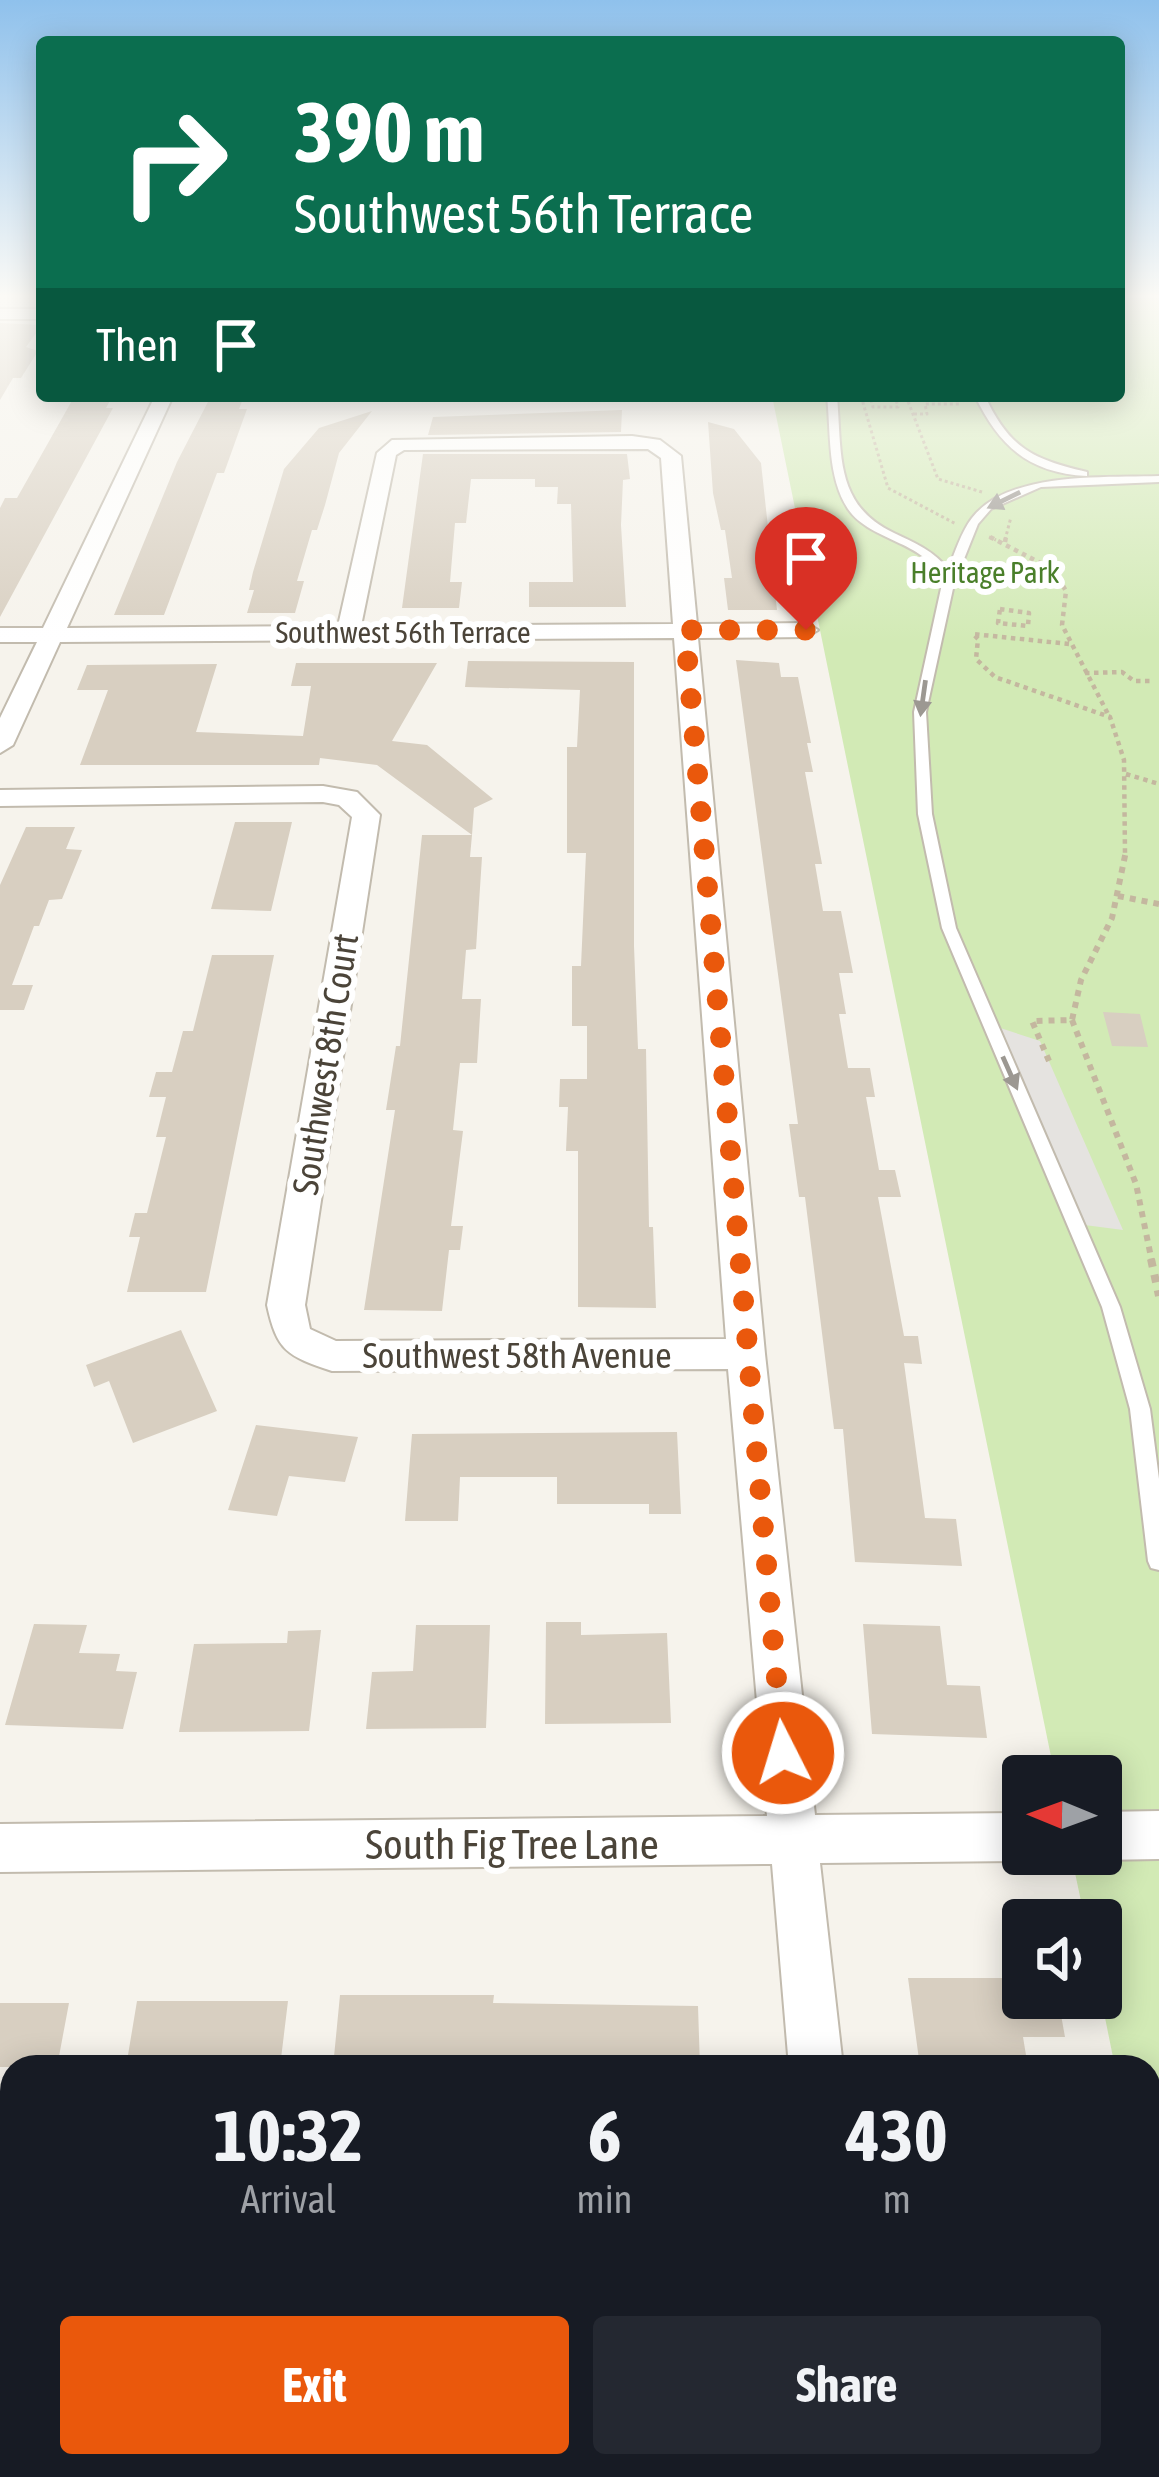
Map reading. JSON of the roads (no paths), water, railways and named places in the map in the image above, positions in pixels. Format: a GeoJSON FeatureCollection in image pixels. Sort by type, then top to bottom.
{"type":"FeatureCollection","features":[{"type":"Feature","properties":{"kind":"street"},"geometry":{"type":"LineString","coordinates":[[0,746],[156,413]]}},
{"type":"Feature","properties":{"kind":"street"},"geometry":{"type":"LineString","coordinates":[[348,632],[387,454],[399,444],[653,444],[670,456],[746,1354],[815,2055]]}},
{"type":"Feature","properties":{"kind":"street","name":"Southwest 56th Terrace"},"geometry":{"type":"LineString","coordinates":[[0,635],[806,630]]}},
{"type":"Feature","properties":{"kind":"street","name":"Southwest 8th Court"},"geometry":{"type":"LineString","coordinates":[[0,798],[323,794],[347,798],[366,815],[286,1304],[293,1338]]}},
{"type":"Feature","properties":{"kind":"street","name":"Southwest 58th Avenue"},"geometry":{"type":"LineString","coordinates":[[293,1338],[332,1356],[746,1354]]}},
{"type":"Feature","properties":{"kind":"street"},"geometry":{"type":"LineString","coordinates":[[1122,1836],[1159,1835]]}},
{"type":"Feature","properties":{"kind":"street","name":"South Fig Tree Lane"},"geometry":{"type":"LineString","coordinates":[[0,1847],[1002,1838]]}},
{"type":"Feature","properties":{"kind":"lane"},"geometry":{"type":"LineString","coordinates":[[833,413],[848,504],[887,537],[938,563],[948,574],[948,584]]}},
{"type":"Feature","properties":{"kind":"lane"},"geometry":{"type":"LineString","coordinates":[[987,413],[998,437],[1017,452],[1049,466],[1106,479]]}},
{"type":"Feature","properties":{"kind":"lane"},"geometry":{"type":"LineString","coordinates":[[1159,479],[1039,484],[987,506],[973,523],[948,584],[920,712],[926,814],[949,928],[1111,1307],[1140,1409],[1159,1561]]}},
{"type":"Feature","properties":{"kind":"park label","name":"Heritage Park"},"geometry":{"type":"Point","coordinates":[985,572]}}]}
